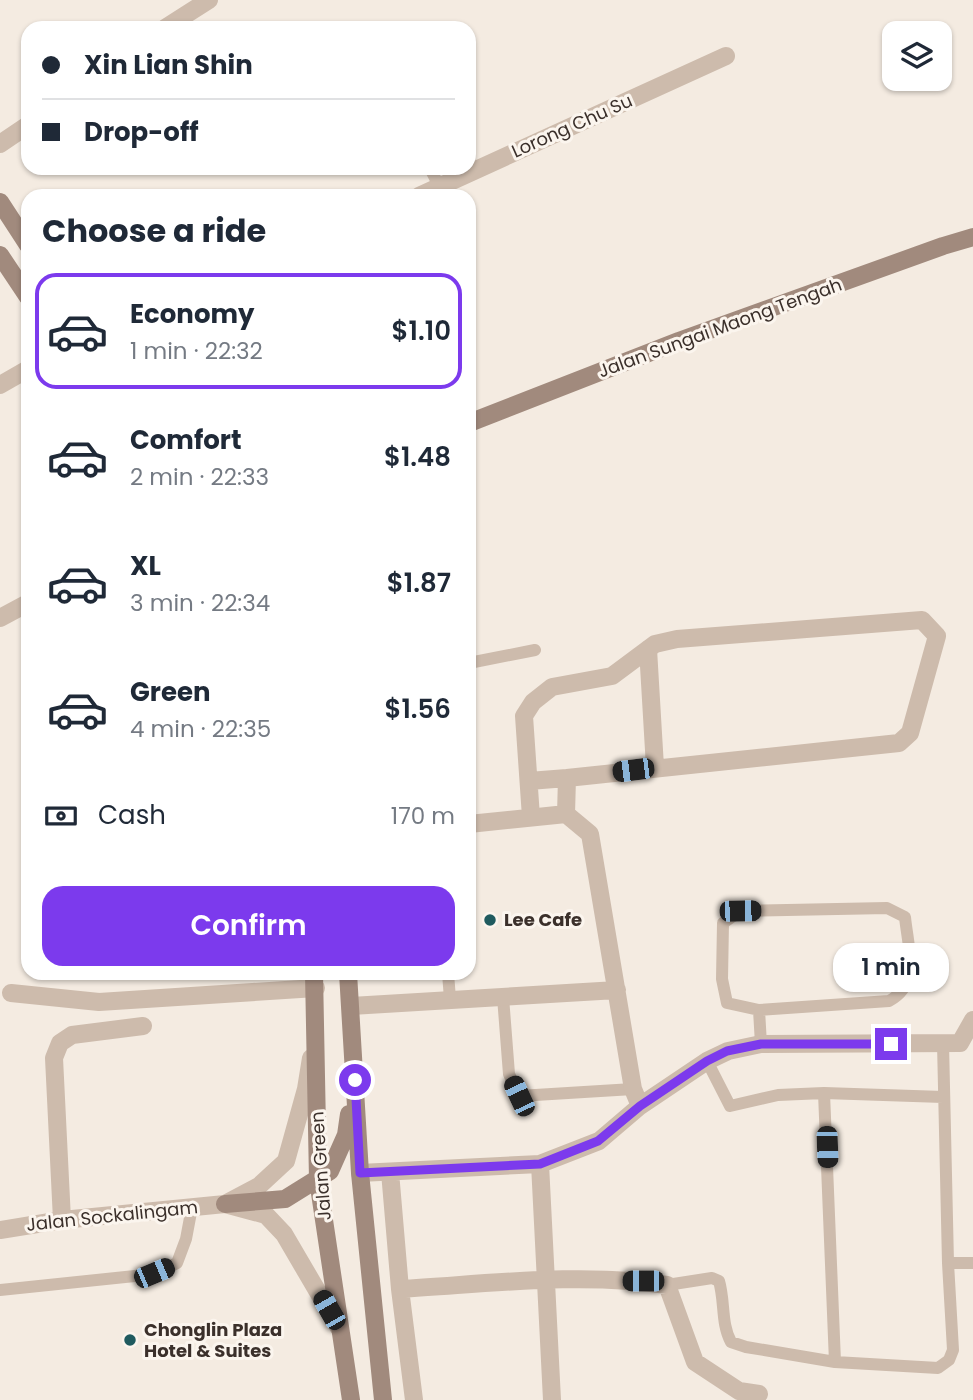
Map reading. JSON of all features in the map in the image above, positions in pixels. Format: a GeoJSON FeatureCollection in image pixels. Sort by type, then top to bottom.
{"type":"FeatureCollection","features":[{"type":"Feature","properties":{"kind":"main road"},"geometry":{"type":"LineString","coordinates":[[0,202],[21,234]]}},
{"type":"Feature","properties":{"kind":"main road","name":"Jalan Sungai Maong Tengah"},"geometry":{"type":"LineString","coordinates":[[476,420],[679,341],[973,237]]}},
{"type":"Feature","properties":{"kind":"main road"},"geometry":{"type":"LineString","coordinates":[[0,255],[21,286]]}},
{"type":"Feature","properties":{"kind":"main road","name":"Jalan Green"},"geometry":{"type":"LineString","coordinates":[[315,980],[318,1180],[351,1400]]}},
{"type":"Feature","properties":{"kind":"main road"},"geometry":{"type":"LineString","coordinates":[[349,980],[360,1173],[383,1400]]}},
{"type":"Feature","properties":{"kind":"main road"},"geometry":{"type":"LineString","coordinates":[[225,1204],[285,1199],[330,1171],[346,1135],[355,1080]]}},
{"type":"Feature","properties":{"kind":"street"},"geometry":{"type":"LineString","coordinates":[[176,21],[209,0]]}},
{"type":"Feature","properties":{"kind":"street","name":"Lorong Chu Su"},"geometry":{"type":"LineString","coordinates":[[476,169],[726,56]]}},
{"type":"Feature","properties":{"kind":"street"},"geometry":{"type":"LineString","coordinates":[[0,145],[21,130]]}},
{"type":"Feature","properties":{"kind":"street","name":"Lorong Chu Su"},"geometry":{"type":"LineString","coordinates":[[433,189],[463,175]]}},
{"type":"Feature","properties":{"kind":"street"},"geometry":{"type":"LineString","coordinates":[[0,385],[21,373]]}},
{"type":"Feature","properties":{"kind":"street"},"geometry":{"type":"LineString","coordinates":[[0,618],[21,607]]}},
{"type":"Feature","properties":{"kind":"street"},"geometry":{"type":"LineString","coordinates":[[529,781],[899,743],[910,733],[937,636],[922,620],[677,639],[655,644],[612,676],[552,687],[533,702],[524,716],[531,817]]}},
{"type":"Feature","properties":{"kind":"street"},"geometry":{"type":"LineString","coordinates":[[648,649],[655,767]]}},
{"type":"Feature","properties":{"kind":"street"},"geometry":{"type":"LineString","coordinates":[[566,814],[567,778]]}},
{"type":"Feature","properties":{"kind":"street"},"geometry":{"type":"LineString","coordinates":[[476,823],[566,814],[590,834],[633,1089],[640,1106]]}},
{"type":"Feature","properties":{"kind":"street"},"geometry":{"type":"LineString","coordinates":[[10,993],[99,1002],[315,980]]}},
{"type":"Feature","properties":{"kind":"street"},"geometry":{"type":"LineString","coordinates":[[351,1006],[617,990]]}},
{"type":"Feature","properties":{"kind":"street"},"geometry":{"type":"LineString","coordinates":[[360,1173],[540,1164],[598,1141],[640,1106],[707,1061],[727,1051],[761,1044],[958,1046],[973,1020]]}},
{"type":"Feature","properties":{"kind":"street","name":"Jalan Sockalingam"},"geometry":{"type":"LineString","coordinates":[[225,1204],[259,1186],[286,1161],[306,1089],[316,1023]]}},
{"type":"Feature","properties":{"kind":"street"},"geometry":{"type":"LineString","coordinates":[[62,1220],[54,1059],[60,1042],[72,1035],[143,1027]]}},
{"type":"Feature","properties":{"kind":"street"},"geometry":{"type":"LineString","coordinates":[[540,1164],[552,1400]]}},
{"type":"Feature","properties":{"kind":"street"},"geometry":{"type":"LineString","coordinates":[[390,1172],[400,1289],[414,1400]]}},
{"type":"Feature","properties":{"kind":"street","name":"Jalan Sockalingam"},"geometry":{"type":"LineString","coordinates":[[0,1230],[62,1220],[225,1204],[266,1215],[284,1234],[339,1328]]}},
{"type":"Feature","properties":{"kind":"street"},"geometry":{"type":"LineString","coordinates":[[400,1289],[546,1280],[643,1281],[667,1284],[695,1362],[739,1391],[759,1394]]}},
{"type":"Feature","properties":{"kind":"lane"},"geometry":{"type":"LineString","coordinates":[[434,175],[439,186]]}},
{"type":"Feature","properties":{"kind":"lane"},"geometry":{"type":"LineString","coordinates":[[476,662],[534,650]]}},
{"type":"Feature","properties":{"kind":"lane"},"geometry":{"type":"LineString","coordinates":[[887,908],[905,917],[911,975],[902,994],[889,1001],[759,1010],[727,1003],[722,979],[723,923],[740,911],[887,908]]}},
{"type":"Feature","properties":{"kind":"lane"},"geometry":{"type":"LineString","coordinates":[[449,980],[450,999]]}},
{"type":"Feature","properties":{"kind":"lane"},"geometry":{"type":"LineString","coordinates":[[503,997],[509,1074],[519,1096],[633,1089]]}},
{"type":"Feature","properties":{"kind":"lane"},"geometry":{"type":"LineString","coordinates":[[759,1010],[761,1044]]}},
{"type":"Feature","properties":{"kind":"lane"},"geometry":{"type":"LineString","coordinates":[[667,1284],[712,1278],[719,1281],[723,1294],[726,1332],[731,1342],[746,1347],[835,1362],[938,1368],[949,1360],[953,1350],[943,1097],[958,1046]]}},
{"type":"Feature","properties":{"kind":"lane"},"geometry":{"type":"LineString","coordinates":[[707,1061],[730,1106],[778,1095],[824,1093],[943,1097]]}},
{"type":"Feature","properties":{"kind":"lane"},"geometry":{"type":"LineString","coordinates":[[824,1093],[835,1362]]}},
{"type":"Feature","properties":{"kind":"lane"},"geometry":{"type":"LineString","coordinates":[[0,1290],[154,1273],[166,1268],[177,1263],[186,1239],[192,1207]]}},
{"type":"Feature","properties":{"kind":"lane"},"geometry":{"type":"LineString","coordinates":[[948,1264],[973,1263]]}},
{"type":"Feature","properties":{"kind":"place","name":"Lee Cafe"},"geometry":{"type":"Point","coordinates":[490,920]}},
{"type":"Feature","properties":{"kind":"place","name":"Chonglin Plaza Hotel & Suites"},"geometry":{"type":"Point","coordinates":[130,1340]}},
{"type":"Feature","properties":{"kind":"route"},"geometry":{"type":"LineString","coordinates":[[355,1080],[360,1173],[540,1164],[598,1141],[640,1106],[707,1061],[727,1051],[761,1044],[891,1044]]}}]}
